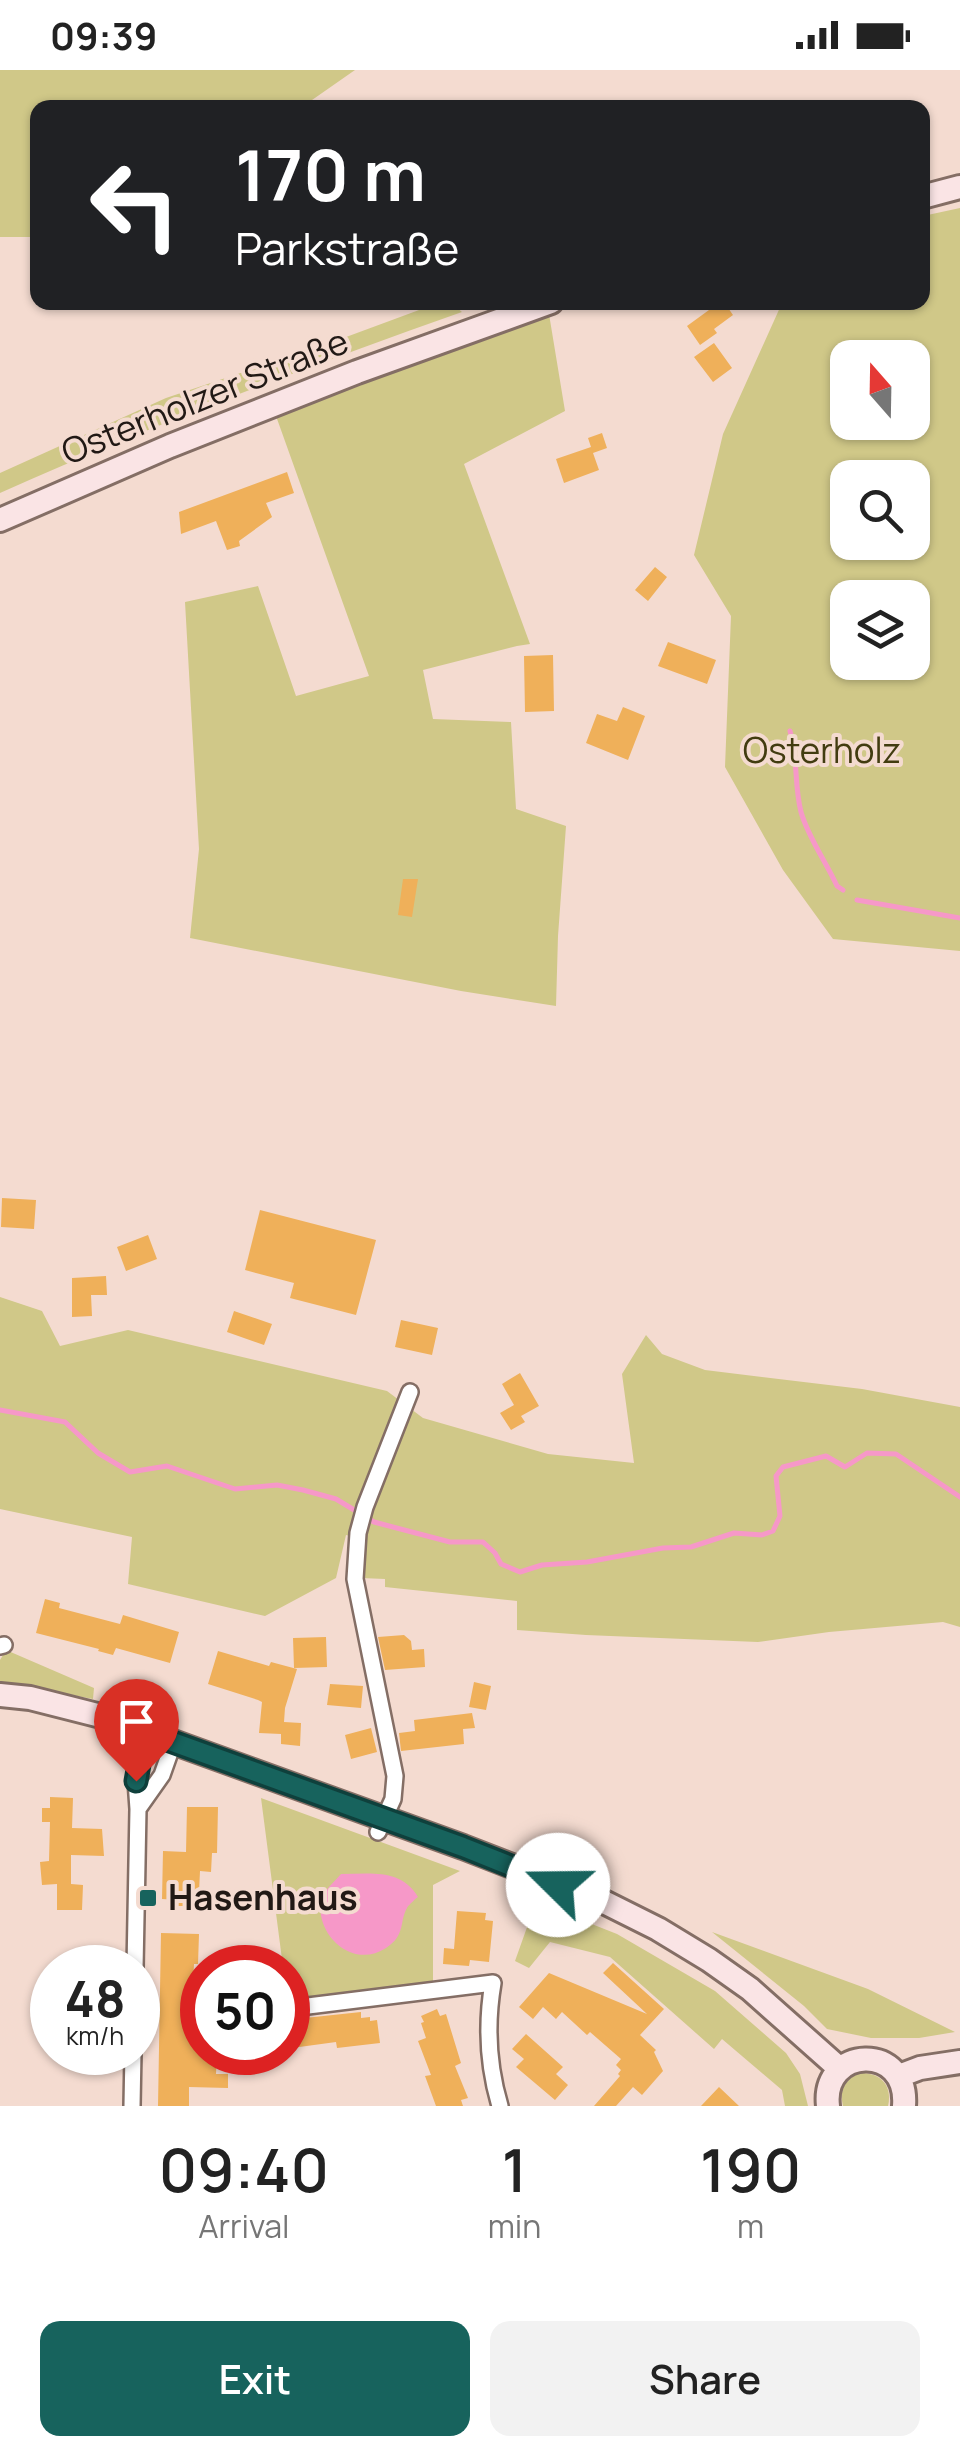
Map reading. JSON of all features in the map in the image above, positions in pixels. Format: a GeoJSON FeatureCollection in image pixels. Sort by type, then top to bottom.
{"type":"FeatureCollection","features":[{"type":"Feature","properties":{"kind":"main road"},"geometry":{"type":"LineString","coordinates":[[930,195],[960,187]]}},
{"type":"Feature","properties":{"kind":"main road","name":"Osterholzer Straße"},"geometry":{"type":"LineString","coordinates":[[0,520],[170,446],[529,310]]}},
{"type":"Feature","properties":{"kind":"main road"},"geometry":{"type":"LineString","coordinates":[[0,1696],[30,1698],[101,1716],[174,1741],[380,1825],[604,1902],[709,1960],[750,1989],[840,2068]]}},
{"type":"Feature","properties":{"kind":"main road"},"geometry":{"type":"LineString","coordinates":[[828,2106],[828,2089],[840,2068],[860,2059],[880,2061],[899,2076],[905,2092],[904,2106]]}},
{"type":"Feature","properties":{"kind":"main road"},"geometry":{"type":"LineString","coordinates":[[899,2076],[920,2068],[960,2062]]}},
{"type":"Feature","properties":{"kind":"street"},"geometry":{"type":"LineString","coordinates":[[380,1825],[393,1799],[395,1776],[355,1580],[358,1532],[364,1507],[410,1392]]}},
{"type":"Feature","properties":{"kind":"street"},"geometry":{"type":"LineString","coordinates":[[135,1945],[136,1781],[145,1732]]}},
{"type":"Feature","properties":{"kind":"street"},"geometry":{"type":"LineString","coordinates":[[138,1808],[162,1775],[174,1741]]}},
{"type":"Feature","properties":{"kind":"street"},"geometry":{"type":"LineString","coordinates":[[310,2006],[493,1983],[488,2030],[492,2080],[500,2106]]}},
{"type":"Feature","properties":{"kind":"street"},"geometry":{"type":"LineString","coordinates":[[132,2106],[133,2075]]}},
{"type":"Feature","properties":{"kind":"green space"},"geometry":{"type":"Polygon","coordinates":[[[0,70],[355,70],[312,100],[30,100],[30,237],[0,237],[0,70]]]}},
{"type":"Feature","properties":{"kind":"green space","name":"Osterholz"},"geometry":{"type":"Polygon","coordinates":[[[960,208],[960,951],[833,939],[783,870],[725,767],[731,616],[694,555],[723,434],[779,310],[930,310],[930,214],[960,208]]]}},
{"type":"Feature","properties":{"kind":"green space"},"geometry":{"type":"Polygon","coordinates":[[[419,310],[462,312],[229,398],[0,493],[0,473],[166,398],[419,310]]]}},
{"type":"Feature","properties":{"kind":"green space"},"geometry":{"type":"Polygon","coordinates":[[[549,314],[565,411],[464,464],[530,644],[423,670],[433,719],[511,722],[516,809],[566,826],[556,1006],[190,938],[199,849],[185,602],[258,586],[296,696],[369,676],[276,416],[549,314]]]}},
{"type":"Feature","properties":{"kind":"green space"},"geometry":{"type":"Polygon","coordinates":[[[0,1297],[42,1311],[60,1346],[128,1330],[387,1391],[423,1418],[548,1454],[634,1463],[622,1374],[646,1335],[662,1354],[705,1370],[862,1389],[960,1407],[960,1627],[943,1622],[758,1642],[517,1630],[517,1601],[385,1587],[385,1579],[361,1578],[362,1539],[346,1535],[336,1578],[265,1616],[128,1584],[132,1537],[0,1509],[0,1297]]]}},
{"type":"Feature","properties":{"kind":"green space"},"geometry":{"type":"Polygon","coordinates":[[[6,1650],[94,1688],[93,1699],[0,1684],[0,1660],[6,1650]]]}},
{"type":"Feature","properties":{"kind":"green space"},"geometry":{"type":"Polygon","coordinates":[[[261,1798],[460,1871],[433,1885],[433,1982],[310,1998],[310,1945],[280,1945],[261,1798]]]}},
{"type":"Feature","properties":{"kind":"green space"},"geometry":{"type":"Polygon","coordinates":[[[536,1902],[617,1934],[715,1991],[786,2053],[800,2074],[808,2106],[785,2106],[782,2090],[722,2039],[714,2049],[610,1957],[550,1942],[529,1968],[515,1961],[536,1902]]]}},
{"type":"Feature","properties":{"kind":"green space"},"geometry":{"type":"Polygon","coordinates":[[[712,1932],[868,1989],[955,2032],[919,2038],[871,2038],[827,2029],[712,1932]]]}},
{"type":"Feature","properties":{"kind":"green space"},"geometry":{"type":"Polygon","coordinates":[[[859,2073],[883,2081],[889,2092],[888,2106],[843,2106],[844,2086],[859,2073]]]}},
{"type":"Feature","properties":{"kind":"shaded area"},"geometry":{"type":"Polygon","coordinates":[[[341,1874],[394,1877],[418,1897],[407,1908],[397,1938],[386,1948],[358,1954],[345,1950],[326,1930],[321,1905],[325,1892],[341,1874]]]}},
{"type":"Feature","properties":{"kind":"building"},"geometry":{"type":"Polygon","coordinates":[[[709,310],[730,310],[733,315],[700,345],[687,326],[709,310]]]}},
{"type":"Feature","properties":{"kind":"building"},"geometry":{"type":"Polygon","coordinates":[[[714,343],[732,368],[713,382],[694,357],[714,343]]]}},
{"type":"Feature","properties":{"kind":"building"},"geometry":{"type":"Polygon","coordinates":[[[602,433],[607,448],[593,453],[599,470],[564,483],[556,459],[591,447],[588,438],[602,433]]]}},
{"type":"Feature","properties":{"kind":"building"},"geometry":{"type":"Polygon","coordinates":[[[287,472],[294,493],[266,503],[272,517],[239,541],[240,546],[227,550],[216,521],[181,534],[179,512],[287,472]]]}},
{"type":"Feature","properties":{"kind":"building"},"geometry":{"type":"Polygon","coordinates":[[[655,567],[667,577],[648,601],[635,590],[655,567]]]}},
{"type":"Feature","properties":{"kind":"building"},"geometry":{"type":"Polygon","coordinates":[[[668,642],[716,660],[707,684],[658,666],[668,642]]]}},
{"type":"Feature","properties":{"kind":"building"},"geometry":{"type":"Polygon","coordinates":[[[553,655],[554,711],[525,712],[524,656],[553,655]]]}},
{"type":"Feature","properties":{"kind":"building"},"geometry":{"type":"Polygon","coordinates":[[[623,707],[645,716],[628,760],[586,743],[597,714],[617,721],[623,707]]]}},
{"type":"Feature","properties":{"kind":"building"},"geometry":{"type":"Polygon","coordinates":[[[403,879],[418,879],[412,917],[398,915],[403,879]]]}},
{"type":"Feature","properties":{"kind":"building"},"geometry":{"type":"Polygon","coordinates":[[[2,1198],[36,1200],[34,1229],[1,1227],[2,1198]]]}},
{"type":"Feature","properties":{"kind":"building"},"geometry":{"type":"Polygon","coordinates":[[[260,1210],[376,1240],[356,1315],[290,1298],[294,1283],[245,1270],[260,1210]]]}},
{"type":"Feature","properties":{"kind":"building"},"geometry":{"type":"Polygon","coordinates":[[[148,1235],[157,1259],[126,1271],[117,1247],[148,1235]]]}},
{"type":"Feature","properties":{"kind":"building"},"geometry":{"type":"Polygon","coordinates":[[[106,1276],[107,1295],[91,1295],[92,1316],[72,1317],[72,1278],[106,1276]]]}},
{"type":"Feature","properties":{"kind":"building"},"geometry":{"type":"Polygon","coordinates":[[[234,1311],[272,1324],[264,1345],[227,1332],[234,1311]]]}},
{"type":"Feature","properties":{"kind":"building"},"geometry":{"type":"Polygon","coordinates":[[[401,1320],[438,1328],[432,1355],[395,1347],[401,1320]]]}},
{"type":"Feature","properties":{"kind":"building"},"geometry":{"type":"Polygon","coordinates":[[[520,1373],[539,1406],[521,1416],[525,1422],[511,1430],[500,1413],[514,1405],[502,1384],[520,1373]]]}},
{"type":"Feature","properties":{"kind":"building"},"geometry":{"type":"Polygon","coordinates":[[[45,1599],[60,1603],[59,1608],[120,1624],[123,1615],[179,1632],[170,1663],[116,1648],[113,1655],[36,1633],[45,1599]]]}},
{"type":"Feature","properties":{"kind":"building"},"geometry":{"type":"Polygon","coordinates":[[[404,1635],[411,1641],[412,1650],[424,1649],[425,1667],[385,1670],[378,1637],[404,1635]]]}},
{"type":"Feature","properties":{"kind":"building"},"geometry":{"type":"Polygon","coordinates":[[[326,1637],[327,1667],[294,1668],[293,1638],[326,1637]]]}},
{"type":"Feature","properties":{"kind":"building"},"geometry":{"type":"Polygon","coordinates":[[[218,1651],[269,1666],[271,1662],[297,1669],[284,1722],[301,1723],[300,1746],[281,1744],[281,1734],[259,1733],[262,1702],[208,1684],[218,1651]]]}},
{"type":"Feature","properties":{"kind":"building"},"geometry":{"type":"Polygon","coordinates":[[[474,1682],[491,1686],[486,1710],[469,1707],[474,1682]]]}},
{"type":"Feature","properties":{"kind":"building"},"geometry":{"type":"Polygon","coordinates":[[[330,1684],[363,1686],[361,1708],[327,1705],[330,1684]]]}},
{"type":"Feature","properties":{"kind":"building"},"geometry":{"type":"Polygon","coordinates":[[[472,1713],[475,1728],[463,1729],[464,1744],[401,1751],[399,1733],[415,1731],[414,1720],[472,1713]]]}},
{"type":"Feature","properties":{"kind":"building"},"geometry":{"type":"Polygon","coordinates":[[[371,1728],[377,1752],[351,1759],[345,1735],[371,1728]]]}},
{"type":"Feature","properties":{"kind":"building"},"geometry":{"type":"Polygon","coordinates":[[[50,1797],[73,1798],[72,1828],[102,1829],[104,1856],[71,1855],[71,1884],[83,1885],[82,1910],[57,1910],[57,1884],[42,1885],[40,1862],[49,1861],[50,1822],[42,1822],[42,1808],[50,1808],[50,1797]]]}},
{"type":"Feature","properties":{"kind":"building"},"geometry":{"type":"Polygon","coordinates":[[[187,1807],[218,1807],[217,1853],[212,1853],[211,1872],[200,1871],[199,1892],[192,1892],[192,1906],[176,1906],[177,1900],[162,1899],[163,1851],[186,1852],[187,1807]]]}},
{"type":"Feature","properties":{"kind":"building"},"geometry":{"type":"Polygon","coordinates":[[[457,1911],[486,1913],[485,1920],[493,1921],[489,1962],[470,1960],[469,1966],[443,1964],[444,1948],[454,1949],[457,1911]]]}},
{"type":"Feature","properties":{"kind":"building"},"geometry":{"type":"Polygon","coordinates":[[[161,1933],[199,1934],[199,1945],[180,1945],[180,2075],[228,2075],[228,2088],[189,2087],[189,2106],[158,2106],[161,1933]]]}},
{"type":"Feature","properties":{"kind":"building"},"geometry":{"type":"Polygon","coordinates":[[[613,1963],[664,2009],[640,2035],[656,2050],[663,2071],[642,2095],[633,2087],[616,2106],[594,2106],[620,2076],[616,2065],[621,2059],[562,2012],[556,2019],[543,2007],[533,2019],[519,2007],[549,1973],[647,2014],[603,1973],[613,1963]]]}},
{"type":"Feature","properties":{"kind":"building"},"geometry":{"type":"Polygon","coordinates":[[[437,2009],[440,2016],[446,2014],[461,2063],[455,2066],[468,2098],[461,2100],[463,2106],[436,2106],[425,2076],[431,2075],[418,2041],[426,2038],[421,2016],[437,2009]]]}},
{"type":"Feature","properties":{"kind":"building"},"geometry":{"type":"Polygon","coordinates":[[[361,2012],[361,2018],[377,2020],[380,2043],[337,2048],[336,2042],[310,2046],[310,2017],[361,2012]]]}},
{"type":"Feature","properties":{"kind":"building"},"geometry":{"type":"Polygon","coordinates":[[[526,2034],[563,2067],[556,2074],[568,2085],[555,2100],[516,2067],[524,2059],[512,2049],[526,2034]]]}},
{"type":"Feature","properties":{"kind":"building"},"geometry":{"type":"Polygon","coordinates":[[[719,2087],[739,2106],[701,2106],[719,2087]]]}},
{"type":"Feature","properties":{"kind":"waterway"},"geometry":{"type":"LineString","coordinates":[[790,731],[804,821],[837,886],[843,890]]}},
{"type":"Feature","properties":{"kind":"waterway"},"geometry":{"type":"LineString","coordinates":[[857,900],[960,918]]}},
{"type":"Feature","properties":{"kind":"waterway"},"geometry":{"type":"LineString","coordinates":[[0,1410],[65,1422],[98,1453],[130,1472],[167,1466],[235,1489],[277,1485],[303,1490],[336,1499],[374,1522],[450,1542],[483,1542],[501,1564],[520,1572],[542,1565],[691,1547],[734,1533],[762,1535],[773,1531],[780,1516],[776,1476],[783,1467],[826,1456],[845,1467],[867,1453],[896,1454],[960,1497]]}},
{"type":"Feature","properties":{"kind":"place","name":"Hasenhaus"},"geometry":{"type":"Point","coordinates":[148,1898]}},
{"type":"Feature","properties":{"kind":"route"},"geometry":{"type":"LineString","coordinates":[[136,1781],[145,1732],[558,1885]]}}]}
